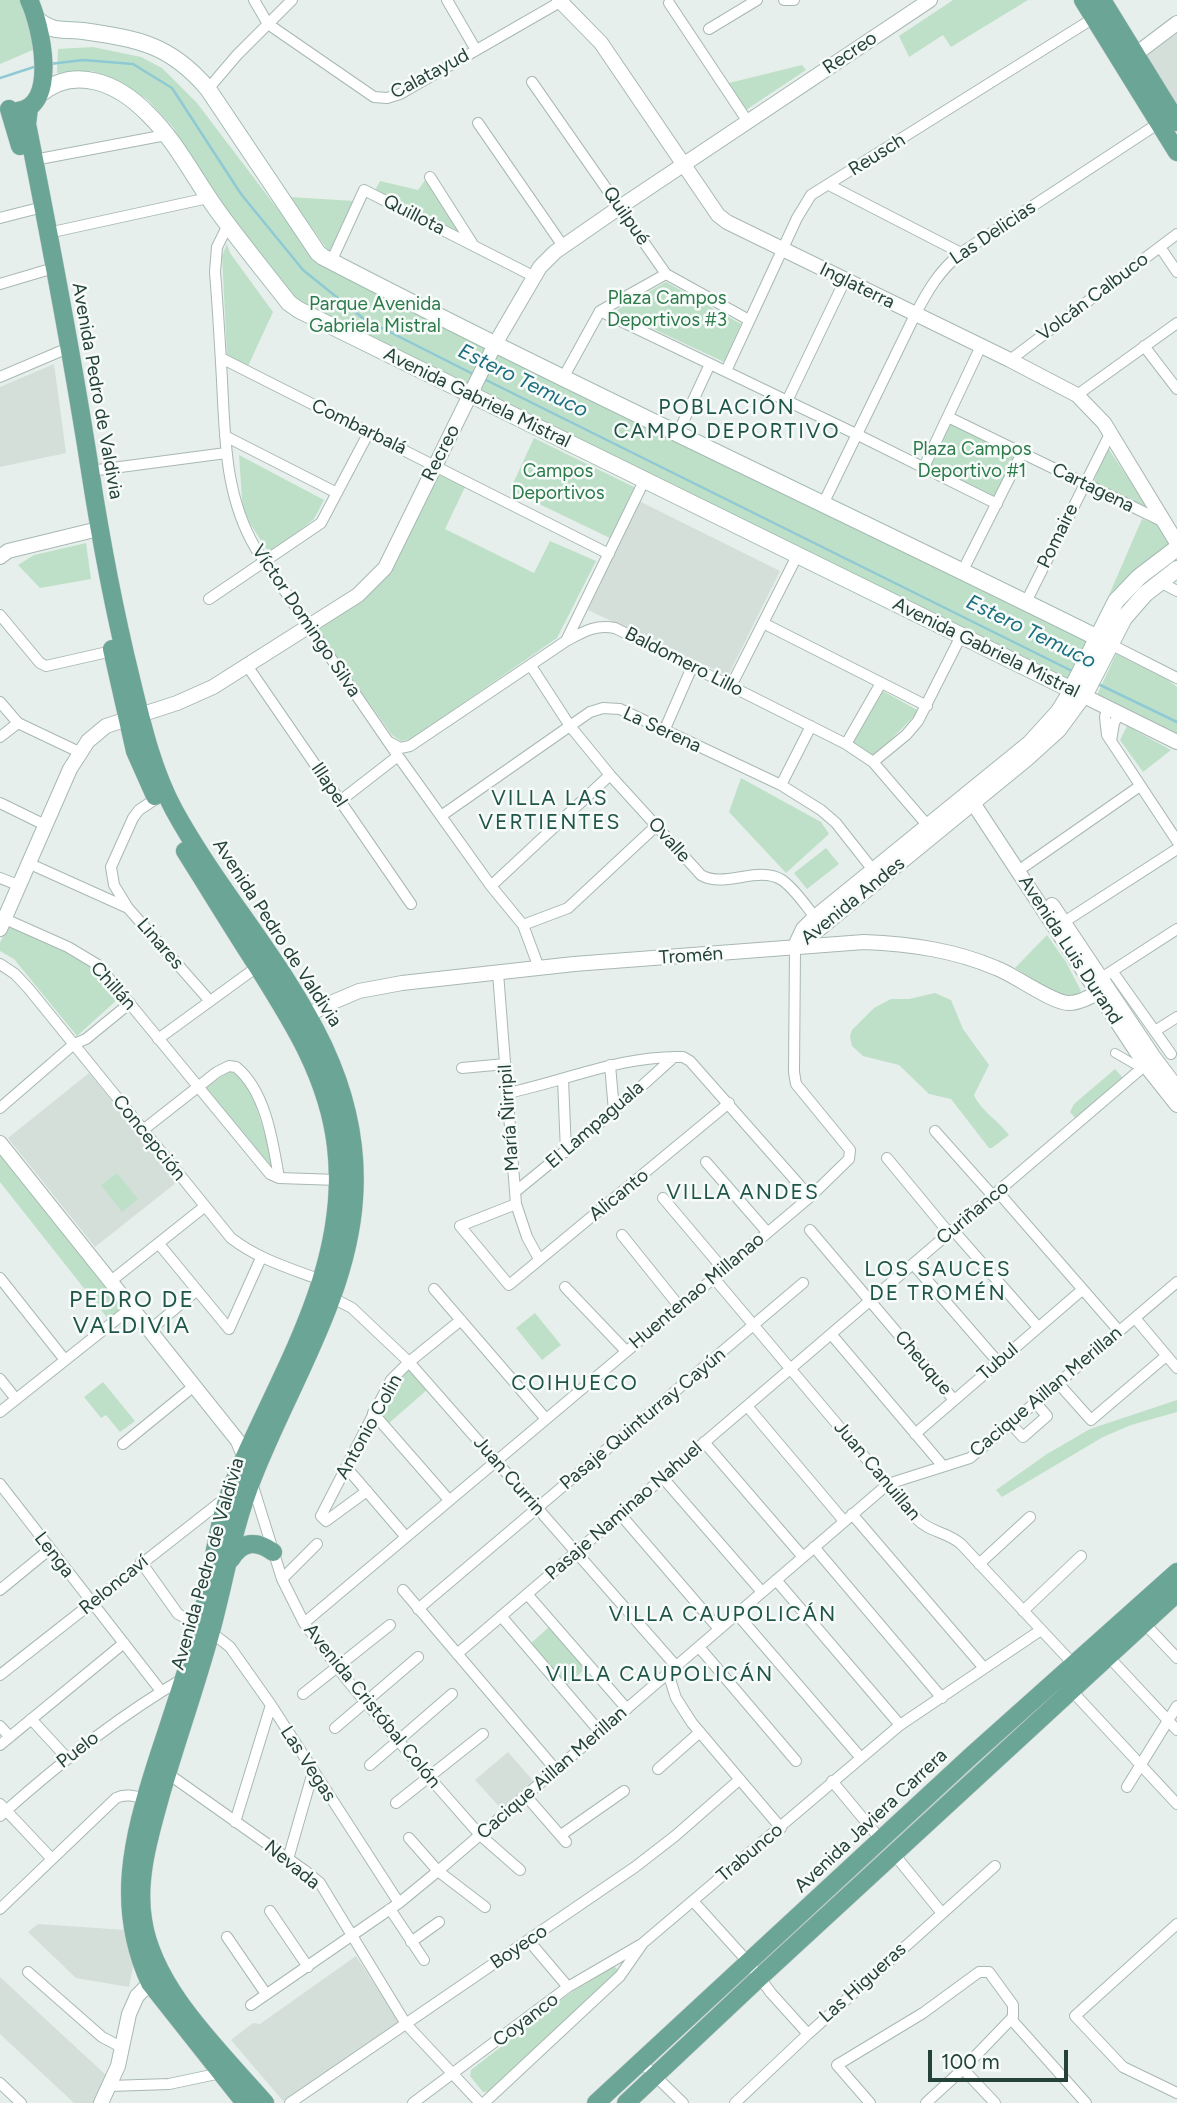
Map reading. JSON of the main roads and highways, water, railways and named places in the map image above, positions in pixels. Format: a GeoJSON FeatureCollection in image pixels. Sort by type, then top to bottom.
{"type":"FeatureCollection","features":[{"type":"Feature","properties":{"kind":"main road","name":"Avenida Pedro de Valdivia"},"geometry":{"type":"LineString","coordinates":[[29,0],[36,19],[43,74],[27,124],[115,613],[138,759],[184,848],[285,1009],[308,1053],[330,1114],[336,1145],[338,1180],[333,1229],[321,1280],[284,1377],[228,1496],[205,1629],[167,1773],[152,1801]]}},
{"type":"Feature","properties":{"kind":"main road"},"geometry":{"type":"LineString","coordinates":[[1083,0],[1101,9],[1168,123]]}},
{"type":"Feature","properties":{"kind":"main road"},"geometry":{"type":"LineString","coordinates":[[36,19],[63,32],[77,31],[140,41],[172,54],[191,69],[208,89],[317,253],[331,262],[563,378],[824,502],[1103,640]]}},
{"type":"Feature","properties":{"kind":"main road"},"geometry":{"type":"LineString","coordinates":[[1129,60],[1167,106],[1168,123],[1177,152]]}},
{"type":"Feature","properties":{"kind":"main road","name":"Avenida Gabriela Mistral"},"geometry":{"type":"LineString","coordinates":[[34,101],[56,82],[78,78],[91,80],[138,105],[166,135],[208,198],[289,303],[299,310],[471,392],[644,481],[961,636],[1079,689]]}},
{"type":"Feature","properties":{"kind":"main road","name":"Avenida Pedro de Valdivia"},"geometry":{"type":"LineString","coordinates":[[4,106],[19,111],[34,101]]}},
{"type":"Feature","properties":{"kind":"main road","name":"Avenida Pedro de Valdivia"},"geometry":{"type":"LineString","coordinates":[[4,106],[15,125],[35,209],[112,651],[133,717],[175,812],[308,1015],[326,1048],[340,1083],[355,1158],[352,1222],[343,1263],[331,1297],[251,1480],[227,1566],[184,1678],[152,1801],[146,1852],[143,1923],[155,1978],[220,2073],[245,2103]]}},
{"type":"Feature","properties":{"kind":"main road","name":"Avenida Andes"},"geometry":{"type":"LineString","coordinates":[[1079,689],[1103,640],[1110,610],[1123,593],[1177,546]]}},
{"type":"Feature","properties":{"kind":"main road","name":"Avenida Andes"},"geometry":{"type":"LineString","coordinates":[[1103,640],[1130,610],[1177,569]]}},
{"type":"Feature","properties":{"kind":"main road"},"geometry":{"type":"LineString","coordinates":[[308,1015],[304,1023],[308,1053]]}},
{"type":"Feature","properties":{"kind":"main road"},"geometry":{"type":"LineString","coordinates":[[227,1566],[236,1551],[247,1544],[257,1543],[274,1552]]}},
{"type":"Feature","properties":{"kind":"main road","name":"Avenida Javiera Carrera"},"geometry":{"type":"LineString","coordinates":[[596,2103],[641,2062],[754,1970],[1079,1671],[1177,1572]]}},
{"type":"Feature","properties":{"kind":"main road","name":"Avenida Javiera Carrera"},"geometry":{"type":"LineString","coordinates":[[887,1847],[1070,1690],[1079,1671],[1108,1656],[1177,1593]]}},
{"type":"Feature","properties":{"kind":"main road","name":"Avenida Javiera Carrera"},"geometry":{"type":"LineString","coordinates":[[626,2103],[656,2075],[754,1970]]}},
{"type":"Feature","properties":{"kind":"main road","name":"Avenida Pedro de Valdivia"},"geometry":{"type":"LineString","coordinates":[[155,1978],[265,2103]]}},
{"type":"Feature","properties":{"kind":"waterway","name":"Estero Temuco"},"geometry":{"type":"LineString","coordinates":[[50,64],[83,60],[133,64],[172,88],[241,194],[303,270],[364,319],[475,375]]}},
{"type":"Feature","properties":{"kind":"waterway","name":"Estero Temuco"},"geometry":{"type":"LineString","coordinates":[[0,78],[37,66]]}},
{"type":"Feature","properties":{"kind":"waterway","name":"Estero Temuco"},"geometry":{"type":"LineString","coordinates":[[484,379],[1074,672]]}},
{"type":"Feature","properties":{"kind":"waterway","name":"Estero Temuco"},"geometry":{"type":"LineString","coordinates":[[1096,683],[1177,722]]}},
{"type":"Feature","properties":{"kind":"district","name":"POBLACIÓN CAMPO DEPORTIVO"},"geometry":{"type":"Point","coordinates":[727,420]}},
{"type":"Feature","properties":{"kind":"district","name":"VILLA LAS VERTIENTES"},"geometry":{"type":"Point","coordinates":[550,811]}},
{"type":"Feature","properties":{"kind":"district","name":"VILLA ANDES"},"geometry":{"type":"Point","coordinates":[743,1193]}},
{"type":"Feature","properties":{"kind":"district","name":"LOS SAUCES DE TROMÉN"},"geometry":{"type":"Point","coordinates":[938,1282]}},
{"type":"Feature","properties":{"kind":"district","name":"PEDRO DE VALDIVIA"},"geometry":{"type":"Point","coordinates":[132,1313]}},
{"type":"Feature","properties":{"kind":"district","name":"COIHUECO"},"geometry":{"type":"Point","coordinates":[575,1384]}},
{"type":"Feature","properties":{"kind":"district","name":"VILLA CAUPOLICÁN"},"geometry":{"type":"Point","coordinates":[723,1615]}},
{"type":"Feature","properties":{"kind":"district","name":"VILLA CAUPOLICÁN"},"geometry":{"type":"Point","coordinates":[660,1675]}},
{"type":"Feature","properties":{"kind":"park label","name":"Plaza Campos Deportivos #3"},"geometry":{"type":"Point","coordinates":[667,309]}},
{"type":"Feature","properties":{"kind":"park label","name":"Parque Avenida Gabriela Mistral"},"geometry":{"type":"Point","coordinates":[375,315]}},
{"type":"Feature","properties":{"kind":"park label","name":"Plaza Campos Deportivo #1"},"geometry":{"type":"Point","coordinates":[972,460]}},
{"type":"Feature","properties":{"kind":"park label","name":"Campos Deportivos"},"geometry":{"type":"Point","coordinates":[558,482]}}]}
